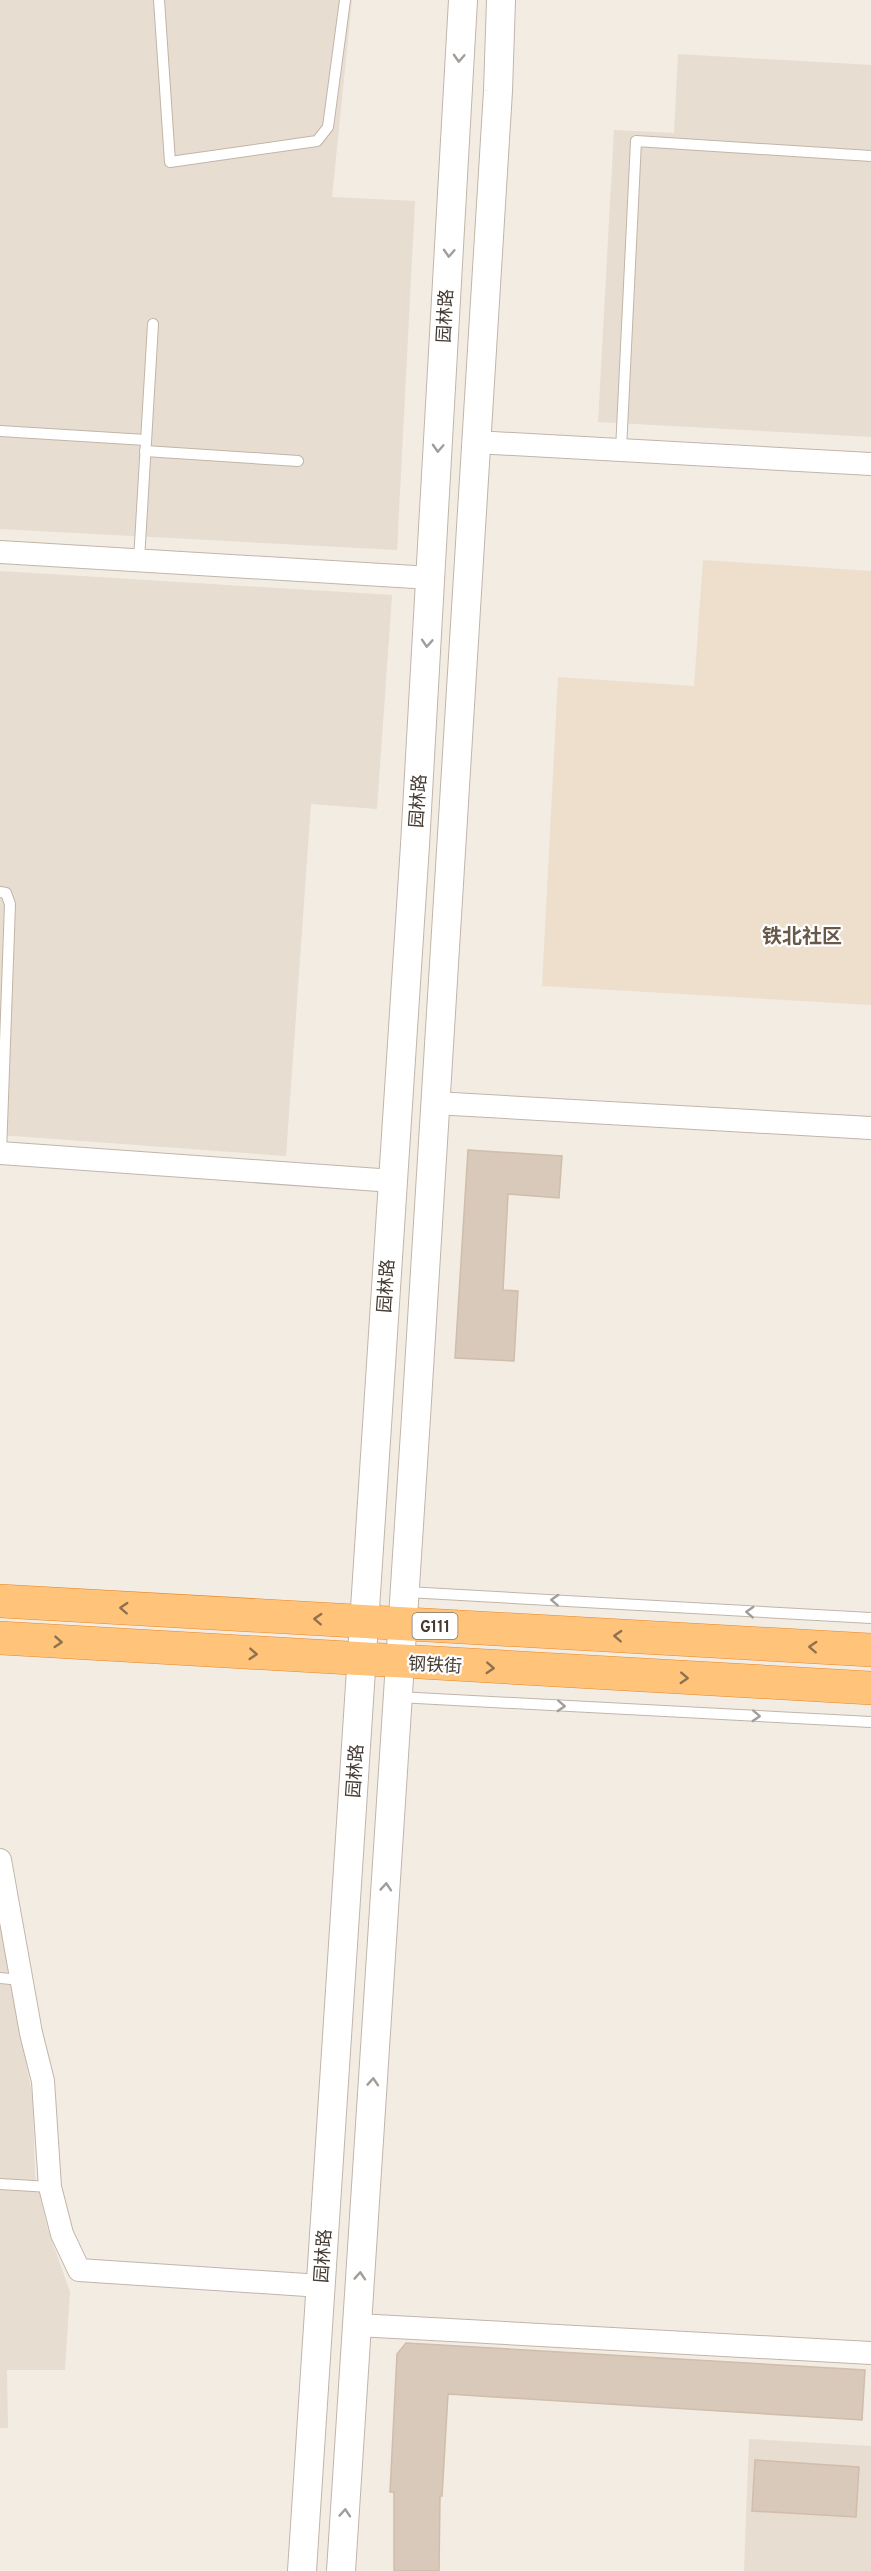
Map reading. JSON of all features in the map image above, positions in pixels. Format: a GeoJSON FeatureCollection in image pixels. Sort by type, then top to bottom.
{"type":"FeatureCollection","features":[{"type":"Feature","properties":{"kind":"highway","name":"G111"},"geometry":{"type":"LineString","coordinates":[[0,1600],[871,1650]]}},
{"type":"Feature","properties":{"kind":"highway","name":"钢铁街"},"geometry":{"type":"LineString","coordinates":[[0,1638],[400,1663],[871,1688]]}},
{"type":"Feature","properties":{"kind":"street","name":"园林路"},"geometry":{"type":"LineString","coordinates":[[302,2571],[431,578],[463,0]]}},
{"type":"Feature","properties":{"kind":"street","name":"园林路"},"geometry":{"type":"LineString","coordinates":[[341,2571],[405,1592],[501,0]]}},
{"type":"Feature","properties":{"kind":"street"},"geometry":{"type":"LineString","coordinates":[[476,442],[871,464]]}},
{"type":"Feature","properties":{"kind":"street"},"geometry":{"type":"LineString","coordinates":[[0,552],[431,578]]}},
{"type":"Feature","properties":{"kind":"street"},"geometry":{"type":"LineString","coordinates":[[435,1103],[871,1128]]}},
{"type":"Feature","properties":{"kind":"street"},"geometry":{"type":"LineString","coordinates":[[1,1153],[393,1181]]}},
{"type":"Feature","properties":{"kind":"street"},"geometry":{"type":"LineString","coordinates":[[0,1860],[10,1979],[43,2081],[50,2187],[62,2234],[79,2270],[321,2286]]}},
{"type":"Feature","properties":{"kind":"street"},"geometry":{"type":"LineString","coordinates":[[357,2325],[871,2352]]}},
{"type":"Feature","properties":{"kind":"lane"},"geometry":{"type":"LineString","coordinates":[[159,0],[170,162],[317,141],[328,127],[345,0]]}},
{"type":"Feature","properties":{"kind":"lane"},"geometry":{"type":"LineString","coordinates":[[621,450],[636,141],[871,156]]}},
{"type":"Feature","properties":{"kind":"lane"},"geometry":{"type":"LineString","coordinates":[[139,560],[153,324]]}},
{"type":"Feature","properties":{"kind":"lane"},"geometry":{"type":"LineString","coordinates":[[0,431],[298,461]]}},
{"type":"Feature","properties":{"kind":"lane"},"geometry":{"type":"LineString","coordinates":[[0,892],[6,893],[10,904],[1,1153]]}},
{"type":"Feature","properties":{"kind":"lane"},"geometry":{"type":"LineString","coordinates":[[405,1592],[871,1618]]}},
{"type":"Feature","properties":{"kind":"lane"},"geometry":{"type":"LineString","coordinates":[[398,1697],[871,1722]]}},
{"type":"Feature","properties":{"kind":"lane"},"geometry":{"type":"LineString","coordinates":[[0,2184],[50,2187]]}},
{"type":"Feature","properties":{"kind":"shaded area"},"geometry":{"type":"Polygon","coordinates":[[[0,0],[352,0],[332,197],[415,201],[397,550],[0,529],[0,0]]]}},
{"type":"Feature","properties":{"kind":"shaded area"},"geometry":{"type":"Polygon","coordinates":[[[678,54],[871,65],[871,437],[598,422],[614,130],[674,133],[678,54]]]}},
{"type":"Feature","properties":{"kind":"shaded area"},"geometry":{"type":"Polygon","coordinates":[[[703,560],[871,571],[871,1005],[542,986],[558,677],[694,686],[703,560]]]}},
{"type":"Feature","properties":{"kind":"shaded area"},"geometry":{"type":"Polygon","coordinates":[[[0,571],[392,595],[377,809],[311,804],[286,1156],[0,1135],[0,571]]]}},
{"type":"Feature","properties":{"kind":"shaded area"},"geometry":{"type":"Polygon","coordinates":[[[0,1924],[33,2100],[35,2175],[47,2227],[70,2292],[65,2370],[7,2370],[8,2428],[0,2428],[0,1924]]]}},
{"type":"Feature","properties":{"kind":"shaded area"},"geometry":{"type":"Polygon","coordinates":[[[749,2439],[871,2446],[871,2571],[744,2571],[749,2439]]]}},
{"type":"Feature","properties":{"kind":"building"},"geometry":{"type":"Polygon","coordinates":[[[468,1150],[562,1156],[559,1198],[508,1194],[503,1290],[518,1291],[514,1361],[455,1358],[468,1150]]]}},
{"type":"Feature","properties":{"kind":"building"},"geometry":{"type":"Polygon","coordinates":[[[406,2343],[865,2370],[862,2420],[448,2394],[442,2496],[440,2496],[439,2571],[394,2571],[394,2492],[390,2492],[397,2354],[406,2343]]]}},
{"type":"Feature","properties":{"kind":"building"},"geometry":{"type":"Polygon","coordinates":[[[755,2460],[859,2467],[856,2517],[752,2511],[755,2460]]]}},
{"type":"Feature","properties":{"kind":"district","name":"铁北社区"},"geometry":{"type":"Point","coordinates":[802,936]}}]}
